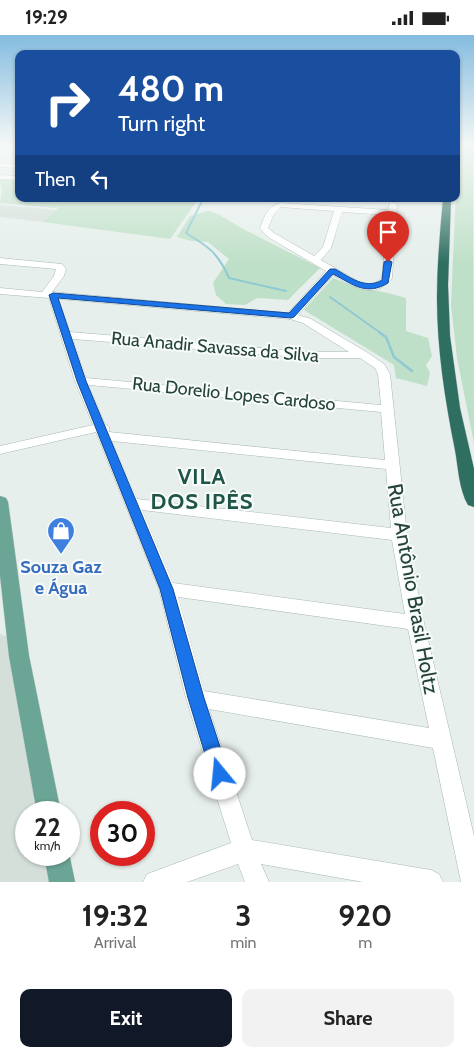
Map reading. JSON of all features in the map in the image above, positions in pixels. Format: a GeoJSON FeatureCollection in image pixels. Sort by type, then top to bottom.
{"type":"FeatureCollection","features":[{"type":"Feature","properties":{"kind":"highway"},"geometry":{"type":"LineString","coordinates":[[447,202],[443,258],[445,345],[457,422],[474,501]]}},
{"type":"Feature","properties":{"kind":"main road"},"geometry":{"type":"LineString","coordinates":[[0,502],[18,649],[47,801]]}},
{"type":"Feature","properties":{"kind":"main road"},"geometry":{"type":"LineString","coordinates":[[59,866],[62,882]]}},
{"type":"Feature","properties":{"kind":"street"},"geometry":{"type":"LineString","coordinates":[[277,206],[339,209],[392,208],[387,279],[379,286],[358,285],[266,230],[265,225],[271,211],[277,206]]}},
{"type":"Feature","properties":{"kind":"street"},"geometry":{"type":"LineString","coordinates":[[315,260],[327,247],[339,209]]}},
{"type":"Feature","properties":{"kind":"street"},"geometry":{"type":"LineString","coordinates":[[0,261],[59,266],[61,269],[49,295],[67,335],[82,381],[166,589],[196,698],[244,850],[257,882]]}},
{"type":"Feature","properties":{"kind":"street"},"geometry":{"type":"LineString","coordinates":[[291,315],[332,270]]}},
{"type":"Feature","properties":{"kind":"street","name":"Rua Antônio Brasil Holtz"},"geometry":{"type":"LineString","coordinates":[[0,291],[291,315],[307,321],[364,355],[382,369],[399,535],[415,623],[473,882]]}},
{"type":"Feature","properties":{"kind":"street","name":"Rua Anadir Savassa da Silva"},"geometry":{"type":"LineString","coordinates":[[67,335],[309,355],[364,355]]}},
{"type":"Feature","properties":{"kind":"street","name":"Rua Dorelio Lopes Cardoso"},"geometry":{"type":"LineString","coordinates":[[82,381],[386,409]]}},
{"type":"Feature","properties":{"kind":"street"},"geometry":{"type":"LineString","coordinates":[[0,451],[104,432],[391,465]]}},
{"type":"Feature","properties":{"kind":"street"},"geometry":{"type":"LineString","coordinates":[[130,503],[399,535]]}},
{"type":"Feature","properties":{"kind":"street"},"geometry":{"type":"LineString","coordinates":[[166,589],[415,623]]}},
{"type":"Feature","properties":{"kind":"street"},"geometry":{"type":"LineString","coordinates":[[196,698],[442,739]]}},
{"type":"Feature","properties":{"kind":"street"},"geometry":{"type":"LineString","coordinates":[[155,882],[244,850],[431,882]]}},
{"type":"Feature","properties":{"kind":"shaded area"},"geometry":{"type":"Polygon","coordinates":[[[0,205],[55,210],[43,222],[0,217],[0,205]]]}},
{"type":"Feature","properties":{"kind":"shaded area"},"geometry":{"type":"Polygon","coordinates":[[[0,634],[10,638],[39,801],[15,801],[15,866],[51,866],[54,882],[0,882],[0,634]]]}},
{"type":"Feature","properties":{"kind":"green space"},"geometry":{"type":"Polygon","coordinates":[[[1,184],[15,184],[15,202],[196,202],[170,239],[43,222],[60,206],[56,208],[0,203],[2,191],[1,184]]]}},
{"type":"Feature","properties":{"kind":"green space"},"geometry":{"type":"Polygon","coordinates":[[[460,184],[473,184],[474,443],[457,358],[451,305],[455,202],[460,202],[460,184]]]}},
{"type":"Feature","properties":{"kind":"green space"},"geometry":{"type":"Polygon","coordinates":[[[208,211],[218,214],[243,229],[320,268],[288,300],[257,298],[245,305],[226,304],[216,295],[213,283],[229,259],[208,242],[192,241],[177,237],[190,216],[208,211]]]}},
{"type":"Feature","properties":{"kind":"green space"},"geometry":{"type":"Polygon","coordinates":[[[333,278],[351,285],[406,298],[406,331],[428,338],[432,356],[426,365],[430,373],[427,386],[396,378],[394,365],[304,310],[333,278]]]}},
{"type":"Feature","properties":{"kind":"waterway"},"geometry":{"type":"LineString","coordinates":[[202,202],[186,233],[201,242],[217,256],[229,278],[286,291]]}},
{"type":"Feature","properties":{"kind":"waterway"},"geometry":{"type":"LineString","coordinates":[[330,297],[382,334]]}},
{"type":"Feature","properties":{"kind":"waterway"},"geometry":{"type":"LineString","coordinates":[[380,333],[386,337],[394,357],[412,371]]}},
{"type":"Feature","properties":{"kind":"place","name":"Souza Gaz e Água"},"geometry":{"type":"Point","coordinates":[61,555]}},
{"type":"Feature","properties":{"kind":"district","name":"VILA DOS IPÊS"},"geometry":{"type":"Point","coordinates":[202,489]}},
{"type":"Feature","properties":{"kind":"route"},"geometry":{"type":"LineString","coordinates":[[220,774],[196,698],[166,589],[130,503],[106,436],[82,381],[53,295],[291,315],[332,270],[358,285],[376,287],[387,279],[388,262]]}}]}
